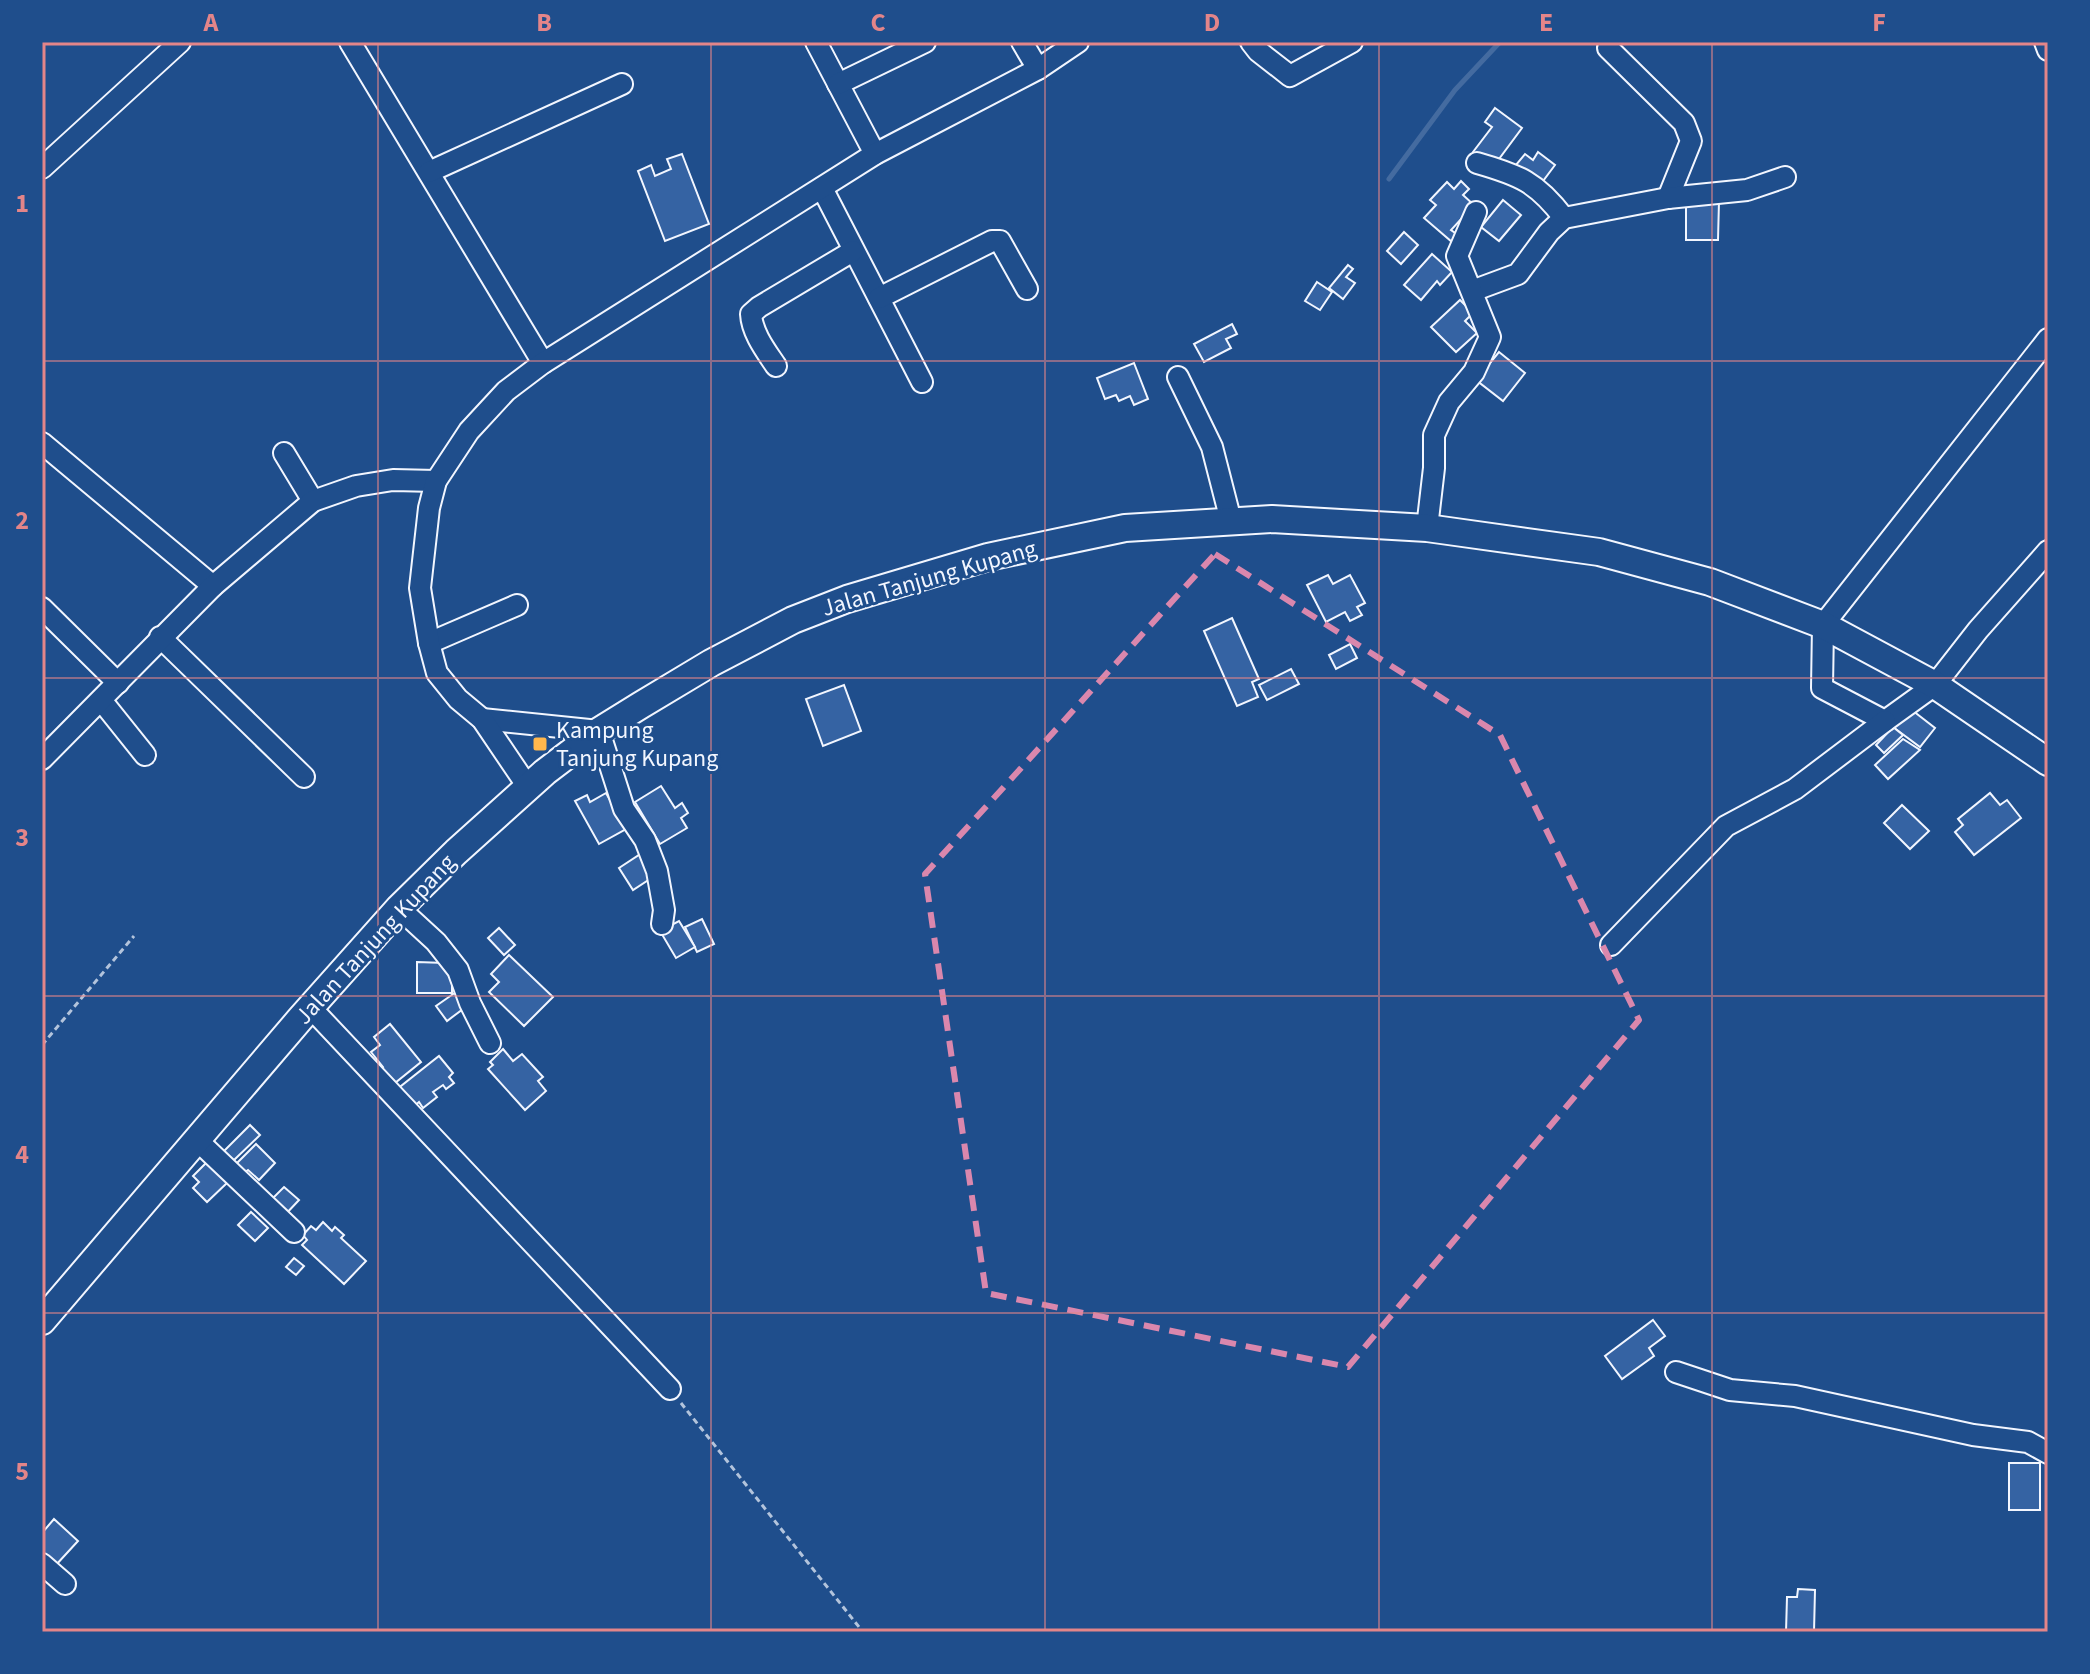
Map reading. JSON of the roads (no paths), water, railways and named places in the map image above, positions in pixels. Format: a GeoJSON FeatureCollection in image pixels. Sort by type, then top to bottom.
{"type":"FeatureCollection","features":[{"type":"Feature","properties":{"kind":"main road","name":"Jalan Tanjung Kupang"},"geometry":{"type":"LineString","coordinates":[[42,1321],[399,908],[528,787],[599,731],[711,663],[793,620],[847,599],[988,557],[1125,528],[1272,519],[1427,528],[1599,552],[1710,582],[1823,625],[1935,685],[2048,762]]}},
{"type":"Feature","properties":{"kind":"street"},"geometry":{"type":"LineString","coordinates":[[42,168],[180,42]]}},
{"type":"Feature","properties":{"kind":"street"},"geometry":{"type":"LineString","coordinates":[[350,42],[543,363]]}},
{"type":"Feature","properties":{"kind":"street"},"geometry":{"type":"LineString","coordinates":[[816,42],[875,154]]}},
{"type":"Feature","properties":{"kind":"street"},"geometry":{"type":"LineString","coordinates":[[838,84],[925,42]]}},
{"type":"Feature","properties":{"kind":"street"},"geometry":{"type":"LineString","coordinates":[[1022,42],[1038,69]]}},
{"type":"Feature","properties":{"kind":"street"},"geometry":{"type":"LineString","coordinates":[[528,787],[482,719],[458,699],[437,673],[429,643],[420,588],[429,508],[436,481],[469,431],[506,391],[543,363],[875,154],[1038,69],[1078,42]]}},
{"type":"Feature","properties":{"kind":"street"},"geometry":{"type":"LineString","coordinates":[[1251,42],[1290,76],[1352,42]]}},
{"type":"Feature","properties":{"kind":"street"},"geometry":{"type":"LineString","coordinates":[[2045,42],[2048,50]]}},
{"type":"Feature","properties":{"kind":"street"},"geometry":{"type":"LineString","coordinates":[[1608,48],[1684,123],[1691,141],[1668,198]]}},
{"type":"Feature","properties":{"kind":"street"},"geometry":{"type":"LineString","coordinates":[[429,172],[622,84]]}},
{"type":"Feature","properties":{"kind":"street"},"geometry":{"type":"LineString","coordinates":[[1477,163],[1505,171],[1545,193],[1564,218]]}},
{"type":"Feature","properties":{"kind":"street"},"geometry":{"type":"LineString","coordinates":[[1472,291],[1518,274],[1549,232],[1564,218],[1668,198],[1747,190],[1785,177]]}},
{"type":"Feature","properties":{"kind":"street"},"geometry":{"type":"LineString","coordinates":[[822,188],[922,382]]}},
{"type":"Feature","properties":{"kind":"street"},"geometry":{"type":"LineString","coordinates":[[1427,528],[1434,468],[1434,435],[1449,402],[1474,372],[1490,337],[1457,256],[1476,212]]}},
{"type":"Feature","properties":{"kind":"street"},"geometry":{"type":"LineString","coordinates":[[879,298],[992,241],[1000,241],[1006,248],[1027,289]]}},
{"type":"Feature","properties":{"kind":"street"},"geometry":{"type":"LineString","coordinates":[[776,366],[758,338],[751,314],[853,251]]}},
{"type":"Feature","properties":{"kind":"street"},"geometry":{"type":"LineString","coordinates":[[1885,721],[1822,688],[1823,625],[2048,339]]}},
{"type":"Feature","properties":{"kind":"street"},"geometry":{"type":"LineString","coordinates":[[1178,377],[1212,447],[1231,521]]}},
{"type":"Feature","properties":{"kind":"street"},"geometry":{"type":"LineString","coordinates":[[42,443],[213,586]]}},
{"type":"Feature","properties":{"kind":"street"},"geometry":{"type":"LineString","coordinates":[[284,453],[313,501]]}},
{"type":"Feature","properties":{"kind":"street"},"geometry":{"type":"LineString","coordinates":[[42,759],[213,586],[313,501],[356,486],[393,480],[436,481]]}},
{"type":"Feature","properties":{"kind":"street"},"geometry":{"type":"LineString","coordinates":[[1611,945],[1726,826],[1795,789],[1935,685],[1978,630],[2048,551]]}},
{"type":"Feature","properties":{"kind":"street"},"geometry":{"type":"LineString","coordinates":[[429,643],[517,605]]}},
{"type":"Feature","properties":{"kind":"street"},"geometry":{"type":"LineString","coordinates":[[42,608],[118,683]]}},
{"type":"Feature","properties":{"kind":"street"},"geometry":{"type":"LineString","coordinates":[[160,637],[304,777]]}},
{"type":"Feature","properties":{"kind":"street"},"geometry":{"type":"LineString","coordinates":[[101,700],[145,755]]}},
{"type":"Feature","properties":{"kind":"street"},"geometry":{"type":"LineString","coordinates":[[482,719],[599,731],[624,809],[645,840],[657,871],[664,910],[662,924]]}},
{"type":"Feature","properties":{"kind":"street"},"geometry":{"type":"LineString","coordinates":[[399,908],[436,942],[458,970],[490,1043]]}},
{"type":"Feature","properties":{"kind":"street"},"geometry":{"type":"LineString","coordinates":[[311,1008],[670,1389]]}},
{"type":"Feature","properties":{"kind":"street"},"geometry":{"type":"LineString","coordinates":[[197,1140],[294,1232]]}},
{"type":"Feature","properties":{"kind":"street"},"geometry":{"type":"LineString","coordinates":[[1676,1372],[1730,1390],[1795,1396],[1957,1432],[2028,1442],[2048,1453]]}},
{"type":"Feature","properties":{"kind":"street"},"geometry":{"type":"LineString","coordinates":[[42,1564],[65,1584]]}},
{"type":"Feature","properties":{"kind":"waterway"},"geometry":{"type":"LineString","coordinates":[[1389,179],[1455,90],[1500,42]]}},
{"type":"Feature","properties":{"kind":"place","name":"Kampung Tanjung Kupang"},"geometry":{"type":"Point","coordinates":[540,744]}}]}
